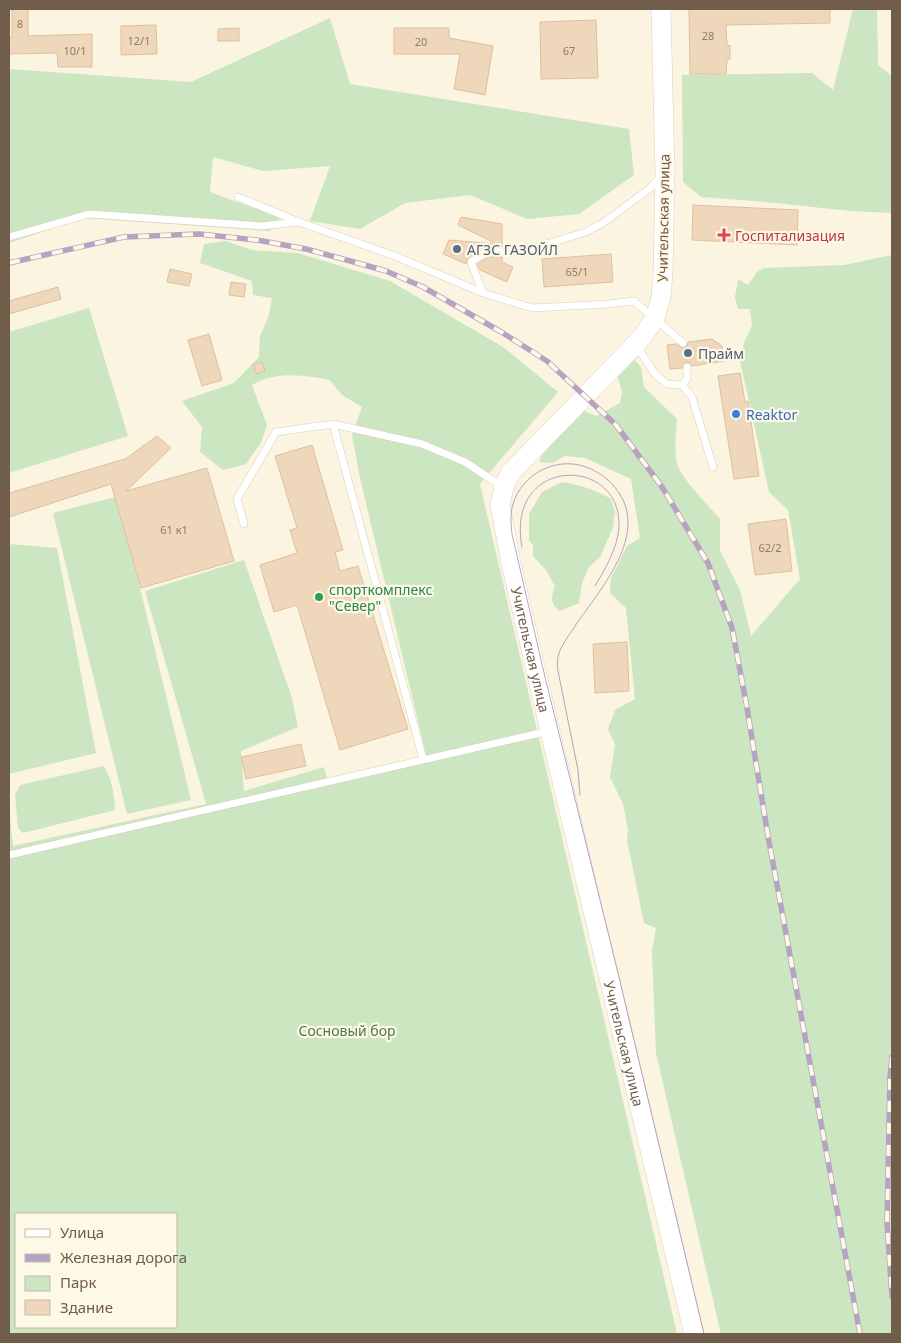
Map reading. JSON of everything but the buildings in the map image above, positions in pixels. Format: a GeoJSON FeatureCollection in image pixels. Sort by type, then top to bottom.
{"type":"FeatureCollection","features":[{"type":"Feature","properties":{"kind":"main road","name":"Учительская улица"},"geometry":{"type":"LineString","coordinates":[[661,9],[664,173],[663,273],[661,297],[655,318],[635,345],[510,473],[504,487],[500,506],[511,563],[550,731],[694,1334]]}},
{"type":"Feature","properties":{"kind":"lane"},"geometry":{"type":"LineString","coordinates":[[483,293],[471,262],[486,252],[520,252],[586,232],[649,190],[664,173]]}},
{"type":"Feature","properties":{"kind":"lane"},"geometry":{"type":"LineString","coordinates":[[238,198],[395,256],[483,293],[532,308],[634,301],[683,343]]}},
{"type":"Feature","properties":{"kind":"lane"},"geometry":{"type":"LineString","coordinates":[[9,237],[89,214],[262,226],[299,222]]}},
{"type":"Feature","properties":{"kind":"lane"},"geometry":{"type":"LineString","coordinates":[[635,345],[655,374],[668,384],[682,385],[692,397],[712,467]]}},
{"type":"Feature","properties":{"kind":"lane"},"geometry":{"type":"LineString","coordinates":[[682,385],[687,380],[687,367]]}},
{"type":"Feature","properties":{"kind":"lane"},"geometry":{"type":"LineString","coordinates":[[244,524],[237,499],[276,432],[333,424],[422,444],[465,462],[504,487]]}},
{"type":"Feature","properties":{"kind":"lane"},"geometry":{"type":"LineString","coordinates":[[333,424],[423,759]]}},
{"type":"Feature","properties":{"kind":"lane"},"geometry":{"type":"LineString","coordinates":[[9,855],[95,837],[423,759],[550,731]]}},
{"type":"Feature","properties":{"kind":"green space"},"geometry":{"type":"Polygon","coordinates":[[[853,9],[877,9],[878,65],[892,76],[892,213],[850,211],[701,197],[683,182],[682,75],[812,73],[833,90],[853,9]]]}},
{"type":"Feature","properties":{"kind":"green space"},"geometry":{"type":"Polygon","coordinates":[[[330,18],[350,84],[629,129],[634,175],[579,214],[527,219],[470,195],[405,203],[360,229],[310,221],[330,166],[263,171],[213,157],[210,192],[280,218],[270,231],[83,218],[9,243],[9,69],[191,82],[330,18]]]}},
{"type":"Feature","properties":{"kind":"green space","name":"Сосновый бор"},"geometry":{"type":"Polygon","coordinates":[[[226,241],[252,250],[298,253],[390,281],[503,347],[558,392],[480,484],[677,1334],[9,1334],[9,807],[13,846],[206,804],[145,591],[244,560],[292,698],[298,727],[241,751],[244,791],[324,767],[327,778],[417,761],[426,755],[360,478],[352,435],[362,407],[342,395],[330,380],[290,375],[271,378],[252,385],[267,425],[261,443],[246,464],[223,470],[200,452],[202,427],[182,401],[234,383],[259,357],[260,336],[269,315],[272,298],[253,295],[252,281],[200,263],[204,244],[226,241]]]}},
{"type":"Feature","properties":{"kind":"green space"},"geometry":{"type":"Polygon","coordinates":[[[892,255],[892,1334],[721,1334],[656,1053],[652,951],[656,928],[644,923],[627,840],[628,830],[623,804],[610,777],[615,745],[608,729],[615,710],[635,699],[626,608],[610,593],[611,578],[627,546],[640,538],[631,479],[585,458],[565,456],[552,463],[539,462],[545,447],[582,410],[596,416],[620,403],[622,392],[617,375],[631,356],[641,367],[644,387],[677,419],[677,463],[684,477],[720,519],[720,551],[740,590],[751,636],[800,579],[788,510],[769,492],[740,361],[744,343],[752,325],[750,309],[738,309],[735,297],[738,279],[748,285],[757,272],[764,268],[844,265],[892,255]]]}},
{"type":"Feature","properties":{"kind":"green space"},"geometry":{"type":"Polygon","coordinates":[[[89,308],[128,436],[9,473],[9,332],[89,308]]]}},
{"type":"Feature","properties":{"kind":"green space"},"geometry":{"type":"Polygon","coordinates":[[[562,482],[588,488],[611,499],[615,512],[613,528],[600,557],[588,568],[582,584],[579,603],[559,611],[552,600],[555,586],[546,570],[533,556],[533,545],[529,540],[529,514],[542,492],[562,482]]]}},
{"type":"Feature","properties":{"kind":"green space"},"geometry":{"type":"Polygon","coordinates":[[[115,497],[137,575],[191,800],[127,814],[53,513],[115,497]]]}},
{"type":"Feature","properties":{"kind":"green space"},"geometry":{"type":"Polygon","coordinates":[[[9,544],[57,548],[96,753],[9,774],[9,544]]]}},
{"type":"Feature","properties":{"kind":"green space"},"geometry":{"type":"Polygon","coordinates":[[[104,766],[112,787],[115,810],[23,833],[18,828],[15,795],[20,785],[104,766]]]}},
{"type":"Feature","properties":{"kind":"tram line"},"geometry":{"type":"LineString","coordinates":[[580,795],[578,770],[558,671],[558,658],[565,641],[616,564],[627,531],[627,514],[622,498],[607,479],[586,467],[575,464],[563,464],[552,466],[532,476],[517,493],[512,508],[512,534],[704,1334]]}},
{"type":"Feature","properties":{"kind":"tram line"},"geometry":{"type":"LineString","coordinates":[[522,547],[521,517],[530,496],[545,482],[563,476],[583,477],[601,485],[614,500],[619,530],[612,555],[595,586]]}},
{"type":"Feature","properties":{"kind":"railway"},"geometry":{"type":"LineString","coordinates":[[9,263],[124,237],[199,234],[257,240],[306,249],[386,271],[423,287],[547,361],[616,425],[662,487],[708,563],[732,628],[768,836],[860,1334]]}},
{"type":"Feature","properties":{"kind":"railway"},"geometry":{"type":"LineString","coordinates":[[892,1057],[887,1223],[892,1297]]}},
{"type":"Feature","properties":{"kind":"place","name":"Госпитализация"},"geometry":{"type":"Point","coordinates":[724,235]}},
{"type":"Feature","properties":{"kind":"place","name":"АГЗС ГАЗОЙЛ"},"geometry":{"type":"Point","coordinates":[457,249]}},
{"type":"Feature","properties":{"kind":"place","name":"Прайм"},"geometry":{"type":"Point","coordinates":[688,353]}},
{"type":"Feature","properties":{"kind":"place","name":"Reaktor"},"geometry":{"type":"Point","coordinates":[736,414]}},
{"type":"Feature","properties":{"kind":"place","name":"спорткомплекс \"Север\""},"geometry":{"type":"Point","coordinates":[319,597]}}]}
